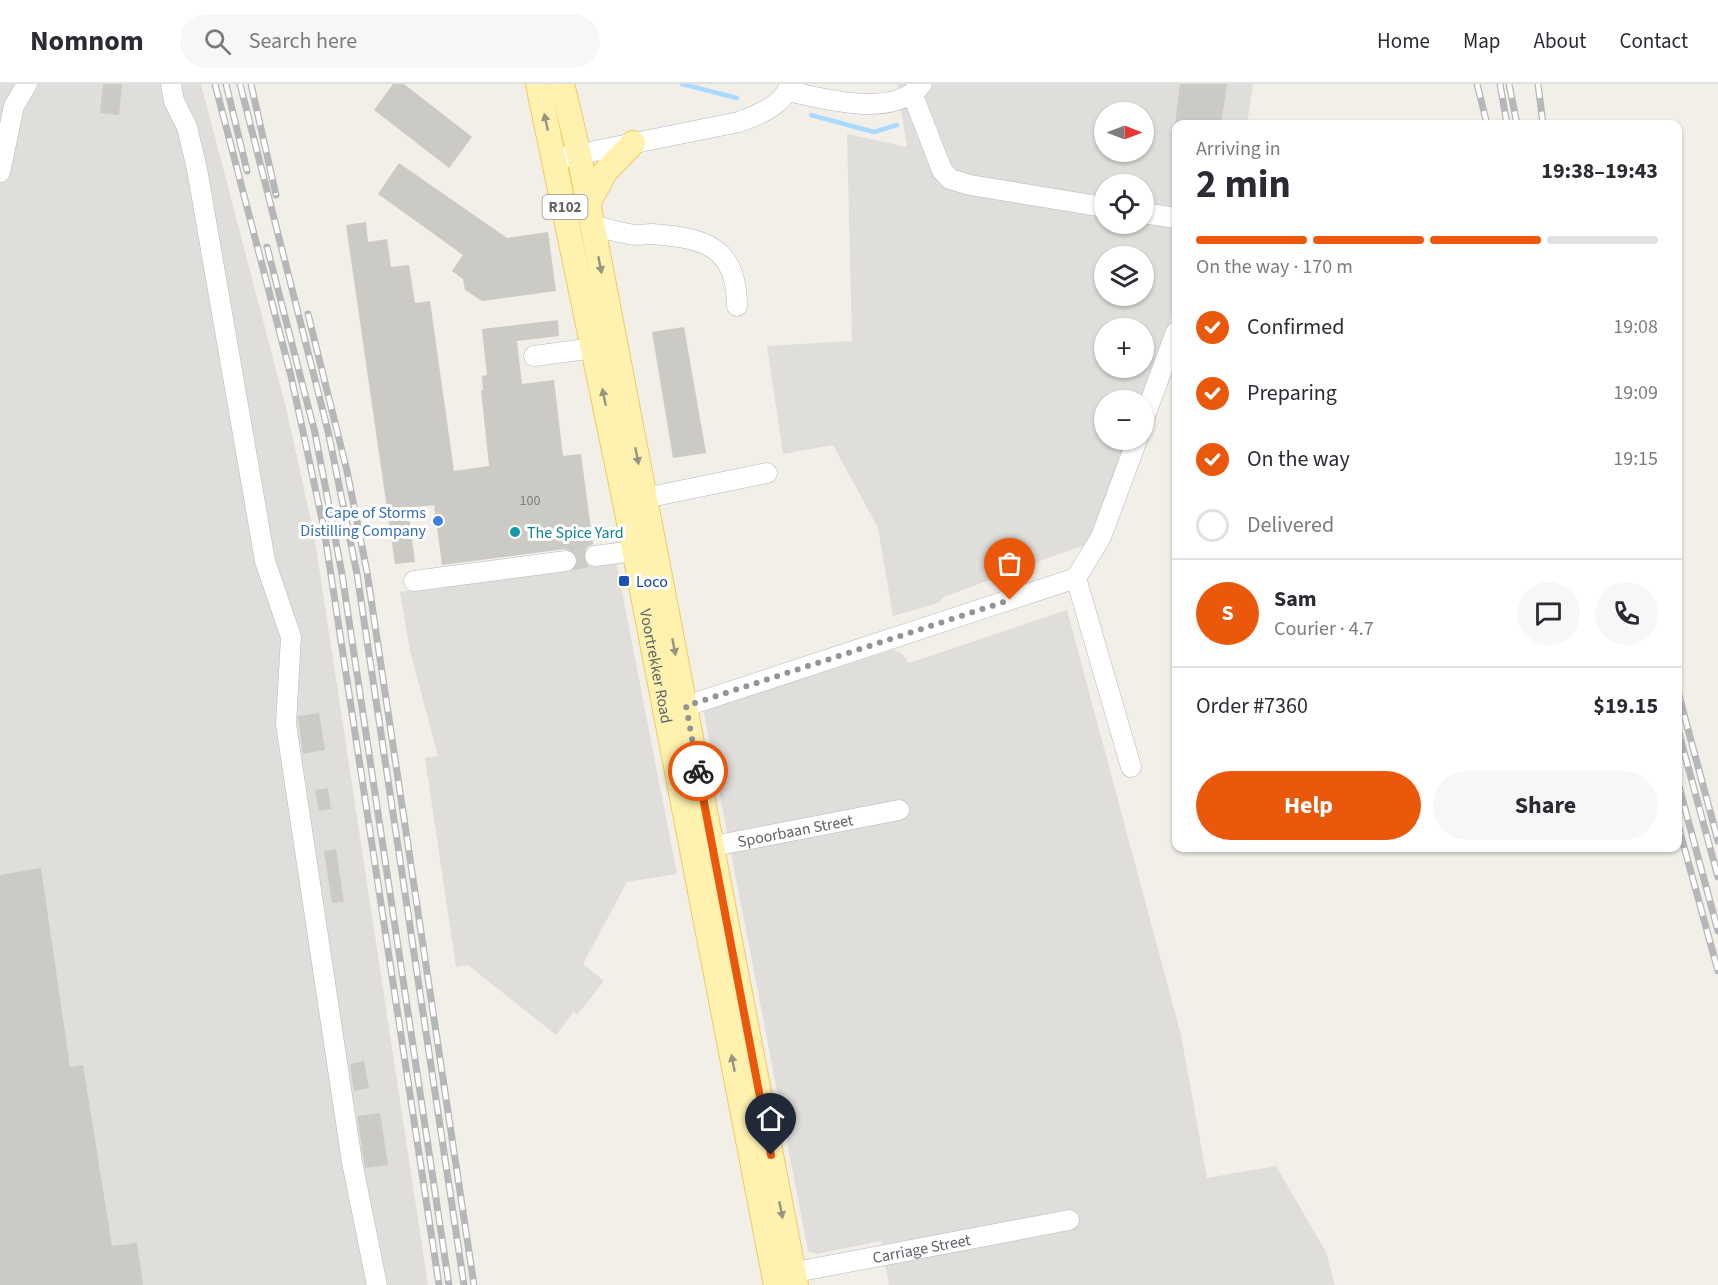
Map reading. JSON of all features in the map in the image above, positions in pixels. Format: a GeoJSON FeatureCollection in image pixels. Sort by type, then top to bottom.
{"type":"FeatureCollection","features":[{"type":"Feature","properties":{"kind":"main road","name":"Voortrekker Road"},"geometry":{"type":"LineString","coordinates":[[538,84],[555,159],[604,346],[785,1280]]}},
{"type":"Feature","properties":{"kind":"main road","name":"Voortrekker Road"},"geometry":{"type":"LineString","coordinates":[[562,84],[590,215],[604,346]]}},
{"type":"Feature","properties":{"kind":"main road"},"geometry":{"type":"LineString","coordinates":[[590,215],[605,172],[633,143]]}},
{"type":"Feature","properties":{"kind":"main road","name":"Voortrekker Road"},"geometry":{"type":"LineString","coordinates":[[635,500],[634,551],[675,710]]}},
{"type":"Feature","properties":{"kind":"lane"},"geometry":{"type":"LineString","coordinates":[[0,171],[14,106],[27,84]]}},
{"type":"Feature","properties":{"kind":"lane"},"geometry":{"type":"LineString","coordinates":[[171,84],[174,102],[187,127],[197,169],[265,561],[291,637],[286,724],[352,1162],[377,1285]]}},
{"type":"Feature","properties":{"kind":"lane"},"geometry":{"type":"LineString","coordinates":[[555,159],[751,118],[764,112],[789,87],[859,105],[917,89],[942,170],[950,179],[970,185],[1094,205]]}},
{"type":"Feature","properties":{"kind":"lane"},"geometry":{"type":"LineString","coordinates":[[590,215],[630,235],[673,236],[699,240],[723,255],[737,284],[737,306]]}},
{"type":"Feature","properties":{"kind":"lane"},"geometry":{"type":"LineString","coordinates":[[1154,215],[1172,217]]}},
{"type":"Feature","properties":{"kind":"lane"},"geometry":{"type":"LineString","coordinates":[[1154,391],[1172,343]]}},
{"type":"Feature","properties":{"kind":"lane"},"geometry":{"type":"LineString","coordinates":[[534,356],[604,346]]}},
{"type":"Feature","properties":{"kind":"lane"},"geometry":{"type":"LineString","coordinates":[[675,710],[1076,578],[1101,537],[1133,450]]}},
{"type":"Feature","properties":{"kind":"lane"},"geometry":{"type":"LineString","coordinates":[[635,500],[767,473]]}},
{"type":"Feature","properties":{"kind":"lane"},"geometry":{"type":"LineString","coordinates":[[595,556],[634,551]]}},
{"type":"Feature","properties":{"kind":"lane"},"geometry":{"type":"LineString","coordinates":[[414,581],[566,561]]}},
{"type":"Feature","properties":{"kind":"lane"},"geometry":{"type":"LineString","coordinates":[[1076,578],[1131,767]]}},
{"type":"Feature","properties":{"kind":"lane","name":"Spoorbaan Street"},"geometry":{"type":"LineString","coordinates":[[702,848],[899,810]]}},
{"type":"Feature","properties":{"kind":"lane","name":"Carriage Street"},"geometry":{"type":"LineString","coordinates":[[785,1280],[1069,1220]]}},
{"type":"Feature","properties":{"kind":"shaded area"},"geometry":{"type":"Polygon","coordinates":[[[0,84],[201,84],[286,408],[314,534],[428,1285],[0,1285],[0,84]]]}},
{"type":"Feature","properties":{"kind":"shaded area"},"geometry":{"type":"Polygon","coordinates":[[[897,84],[1253,84],[1248,120],[1172,120],[1172,314],[1154,370],[1154,318],[1094,318],[1094,378],[1151,378],[1148,390],[1094,390],[1094,450],[1127,450],[1092,544],[1075,548],[944,597],[938,603],[893,616],[878,528],[833,445],[783,454],[767,346],[852,341],[847,134],[907,147],[897,84]]]}},
{"type":"Feature","properties":{"kind":"shaded area"},"geometry":{"type":"Polygon","coordinates":[[[616,561],[677,874],[627,882],[583,964],[604,981],[577,1015],[574,1011],[556,1035],[468,965],[456,967],[425,758],[438,756],[410,651],[400,592],[616,561]]]}},
{"type":"Feature","properties":{"kind":"shaded area"},"geometry":{"type":"Polygon","coordinates":[[[1067,610],[1181,1035],[1207,1178],[1276,1166],[1326,1252],[1335,1285],[889,1285],[881,1241],[816,1254],[808,1251],[704,713],[706,709],[893,650],[901,653],[909,663],[1067,610]]]}},
{"type":"Feature","properties":{"kind":"building"},"geometry":{"type":"Polygon","coordinates":[[[103,84],[122,84],[119,115],[100,113],[103,84]]]}},
{"type":"Feature","properties":{"kind":"building"},"geometry":{"type":"Polygon","coordinates":[[[393,84],[404,84],[472,137],[449,168],[374,110],[393,84]]]}},
{"type":"Feature","properties":{"kind":"building"},"geometry":{"type":"Polygon","coordinates":[[[1180,84],[1227,84],[1222,120],[1176,120],[1180,84]]]}},
{"type":"Feature","properties":{"kind":"building"},"geometry":{"type":"Polygon","coordinates":[[[399,163],[507,238],[548,232],[556,291],[482,301],[465,290],[463,279],[452,271],[463,255],[378,194],[399,163]]]}},
{"type":"Feature","properties":{"kind":"building"},"geometry":{"type":"Polygon","coordinates":[[[366,222],[368,242],[387,239],[391,267],[409,265],[415,303],[430,301],[454,471],[489,466],[481,390],[483,390],[482,376],[487,375],[482,329],[558,320],[559,336],[517,341],[522,384],[554,380],[563,456],[581,454],[593,544],[587,547],[583,557],[589,566],[575,568],[578,560],[576,554],[565,549],[442,565],[434,505],[408,508],[415,562],[395,564],[346,225],[366,222]]]}},
{"type":"Feature","properties":{"kind":"building"},"geometry":{"type":"Polygon","coordinates":[[[684,327],[706,453],[673,458],[652,332],[684,327]]]}},
{"type":"Feature","properties":{"kind":"building"},"geometry":{"type":"Polygon","coordinates":[[[319,713],[325,750],[303,754],[298,716],[319,713]]]}},
{"type":"Feature","properties":{"kind":"building"},"geometry":{"type":"Polygon","coordinates":[[[328,788],[331,809],[319,811],[315,790],[328,788]]]}},
{"type":"Feature","properties":{"kind":"building"},"geometry":{"type":"Polygon","coordinates":[[[336,849],[344,902],[332,903],[324,851],[336,849]]]}},
{"type":"Feature","properties":{"kind":"building"},"geometry":{"type":"Polygon","coordinates":[[[41,868],[70,1067],[83,1065],[112,1246],[137,1243],[143,1285],[0,1285],[0,875],[41,868]]]}},
{"type":"Feature","properties":{"kind":"building"},"geometry":{"type":"Polygon","coordinates":[[[364,1061],[369,1088],[354,1091],[350,1064],[364,1061]]]}},
{"type":"Feature","properties":{"kind":"building"},"geometry":{"type":"Polygon","coordinates":[[[380,1113],[388,1165],[365,1168],[357,1116],[380,1113]]]}},
{"type":"Feature","properties":{"kind":"waterway"},"geometry":{"type":"LineString","coordinates":[[682,84],[737,98]]}},
{"type":"Feature","properties":{"kind":"waterway"},"geometry":{"type":"LineString","coordinates":[[811,115],[874,132],[897,125]]}},
{"type":"Feature","properties":{"kind":"tunnel"},"geometry":{"type":"LineString","coordinates":[[566,561],[595,556]]}},
{"type":"Feature","properties":{"kind":"railway"},"geometry":{"type":"LineString","coordinates":[[215,84],[291,376],[324,529],[439,1285]]}},
{"type":"Feature","properties":{"kind":"railway"},"geometry":{"type":"LineString","coordinates":[[226,84],[247,171]]}},
{"type":"Feature","properties":{"kind":"railway"},"geometry":{"type":"LineString","coordinates":[[240,84],[328,431],[357,574],[464,1285]]}},
{"type":"Feature","properties":{"kind":"railway"},"geometry":{"type":"LineString","coordinates":[[251,84],[276,195]]}},
{"type":"Feature","properties":{"kind":"railway"},"geometry":{"type":"LineString","coordinates":[[1477,84],[1486,120]]}},
{"type":"Feature","properties":{"kind":"railway"},"geometry":{"type":"LineString","coordinates":[[1500,84],[1506,120]]}},
{"type":"Feature","properties":{"kind":"railway"},"geometry":{"type":"LineString","coordinates":[[1509,84],[1516,120]]}},
{"type":"Feature","properties":{"kind":"railway"},"geometry":{"type":"LineString","coordinates":[[1538,84],[1542,120]]}},
{"type":"Feature","properties":{"kind":"railway"},"geometry":{"type":"LineString","coordinates":[[267,247],[315,433],[342,574],[449,1285]]}},
{"type":"Feature","properties":{"kind":"railway"},"geometry":{"type":"LineString","coordinates":[[308,314],[347,471],[367,572],[474,1285]]}},
{"type":"Feature","properties":{"kind":"railway"},"geometry":{"type":"LineString","coordinates":[[1682,707],[1718,841]]}},
{"type":"Feature","properties":{"kind":"railway"},"geometry":{"type":"LineString","coordinates":[[1682,744],[1718,877]]}},
{"type":"Feature","properties":{"kind":"railway"},"geometry":{"type":"LineString","coordinates":[[1682,798],[1718,931]]}},
{"type":"Feature","properties":{"kind":"railway"},"geometry":{"type":"LineString","coordinates":[[1682,839],[1718,971]]}},
{"type":"Feature","properties":{"kind":"way so far"},"geometry":{"type":"LineString","coordinates":[[698,771],[686,706],[1010,600]]}},
{"type":"Feature","properties":{"kind":"place","name":"Cape of Storms Distilling Company"},"geometry":{"type":"Point","coordinates":[438,521]}},
{"type":"Feature","properties":{"kind":"place","name":"The Spice Yard"},"geometry":{"type":"Point","coordinates":[515,532]}},
{"type":"Feature","properties":{"kind":"place","name":"Loco"},"geometry":{"type":"Point","coordinates":[624,581]}},
{"type":"Feature","properties":{"kind":"route"},"geometry":{"type":"LineString","coordinates":[[698,771],[771,1155]]}}]}
